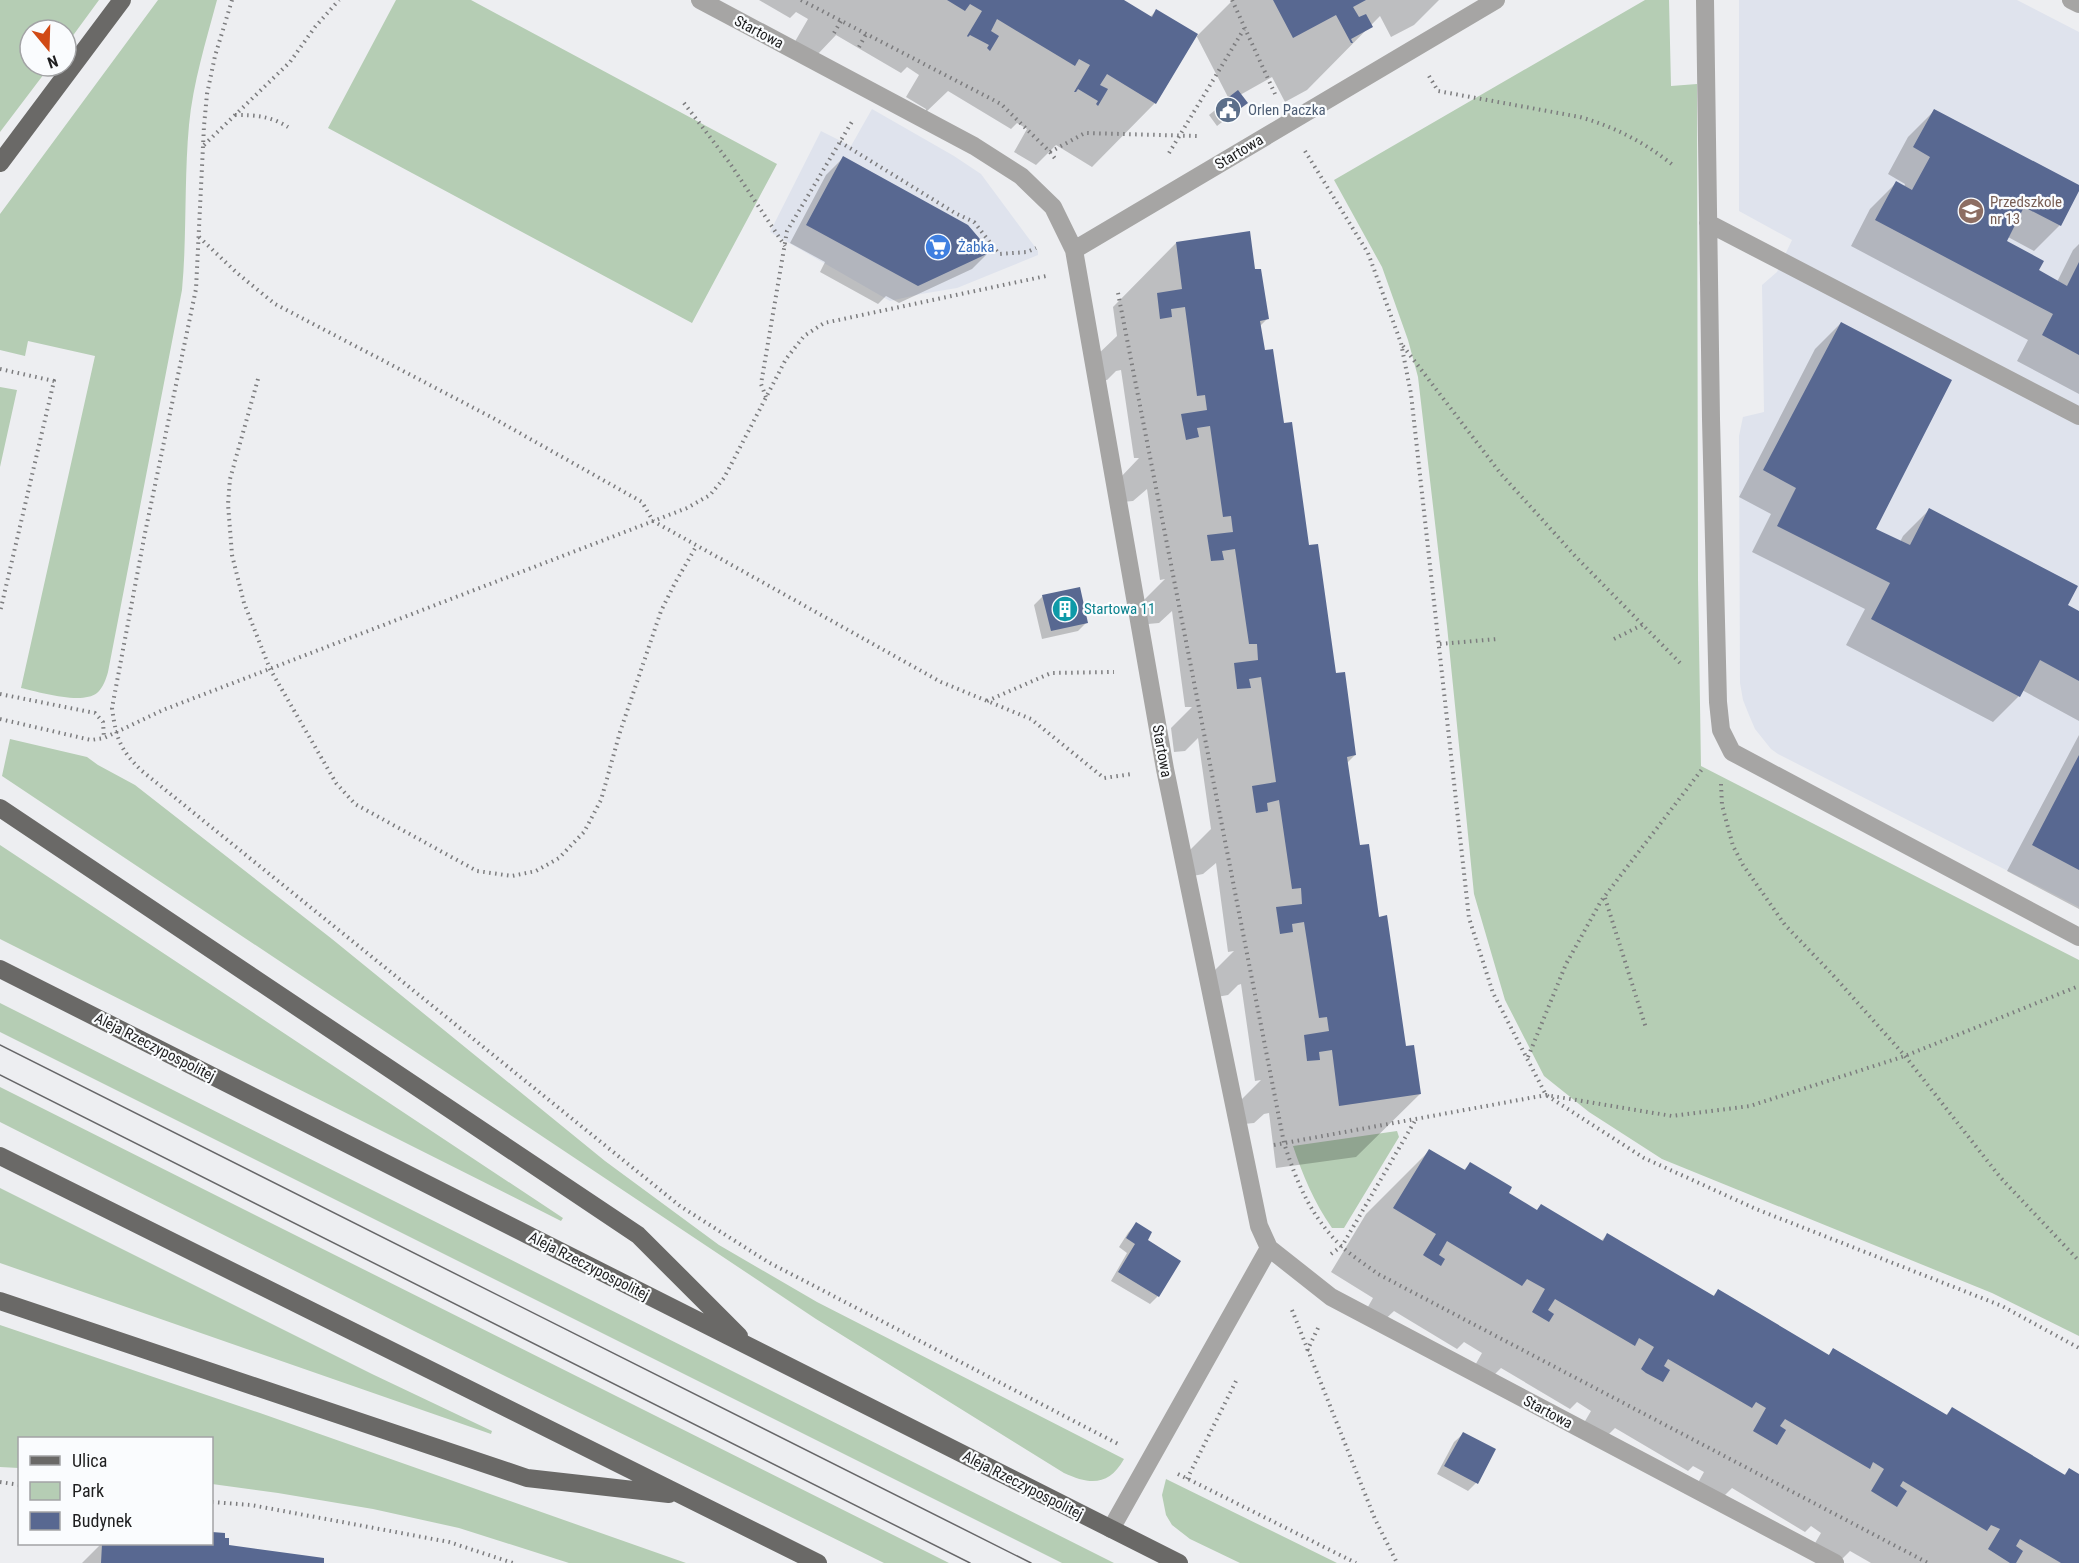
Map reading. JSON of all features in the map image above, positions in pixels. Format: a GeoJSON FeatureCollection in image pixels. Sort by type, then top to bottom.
{"type":"FeatureCollection","features":[{"type":"Feature","properties":{"kind":"main road"},"geometry":{"type":"LineString","coordinates":[[0,164],[122,0]]}},
{"type":"Feature","properties":{"kind":"main road"},"geometry":{"type":"LineString","coordinates":[[0,808],[638,1235],[751,1348]]}},
{"type":"Feature","properties":{"kind":"main road","name":"Aleja Rzeczypospolitej"},"geometry":{"type":"LineString","coordinates":[[0,969],[1179,1563]]}},
{"type":"Feature","properties":{"kind":"main road"},"geometry":{"type":"LineString","coordinates":[[0,1156],[818,1563]]}},
{"type":"Feature","properties":{"kind":"main road"},"geometry":{"type":"LineString","coordinates":[[0,1300],[527,1478],[683,1496]]}},
{"type":"Feature","properties":{"kind":"street","name":"Startowa"},"geometry":{"type":"LineString","coordinates":[[700,0],[974,146],[1021,176],[1053,207],[1070,242],[1165,769],[1259,1226],[1269,1248],[1331,1297],[1834,1563]]}},
{"type":"Feature","properties":{"kind":"street","name":"Startowa"},"geometry":{"type":"LineString","coordinates":[[1070,242],[1414,49],[1496,0]]}},
{"type":"Feature","properties":{"kind":"street"},"geometry":{"type":"LineString","coordinates":[[1705,0],[1718,702],[1721,730],[1732,752],[2079,937]]}},
{"type":"Feature","properties":{"kind":"street"},"geometry":{"type":"LineString","coordinates":[[2071,0],[2079,4]]}},
{"type":"Feature","properties":{"kind":"street"},"geometry":{"type":"LineString","coordinates":[[1708,223],[2079,416]]}},
{"type":"Feature","properties":{"kind":"street"},"geometry":{"type":"LineString","coordinates":[[1111,1529],[1269,1248]]}},
{"type":"Feature","properties":{"kind":"path"},"geometry":{"type":"LineString","coordinates":[[232,0],[215,56],[207,94],[196,289],[145,533],[112,708],[121,747],[142,771],[680,1206],[768,1262],[923,1344],[1356,1563]]}},
{"type":"Feature","properties":{"kind":"path"},"geometry":{"type":"LineString","coordinates":[[203,146],[290,62],[315,27],[339,0]]}},
{"type":"Feature","properties":{"kind":"path"},"geometry":{"type":"LineString","coordinates":[[801,0],[1001,105],[1050,152],[1057,162]]}},
{"type":"Feature","properties":{"kind":"path"},"geometry":{"type":"LineString","coordinates":[[1232,0],[1280,104]]}},
{"type":"Feature","properties":{"kind":"path"},"geometry":{"type":"LineString","coordinates":[[1164,162],[1245,28]]}},
{"type":"Feature","properties":{"kind":"path"},"geometry":{"type":"LineString","coordinates":[[1414,49],[1438,91],[1580,117],[1600,123],[1636,138],[1707,194]]}},
{"type":"Feature","properties":{"kind":"path"},"geometry":{"type":"LineString","coordinates":[[766,398],[761,384],[787,231],[870,90]]}},
{"type":"Feature","properties":{"kind":"path"},"geometry":{"type":"LineString","coordinates":[[684,103],[729,162],[785,246]]}},
{"type":"Feature","properties":{"kind":"path"},"geometry":{"type":"LineString","coordinates":[[235,115],[261,115],[288,127]]}},
{"type":"Feature","properties":{"kind":"path"},"geometry":{"type":"LineString","coordinates":[[1021,176],[1050,152],[1085,133],[1202,136]]}},
{"type":"Feature","properties":{"kind":"path"},"geometry":{"type":"LineString","coordinates":[[1299,141],[1368,253],[1401,343],[1411,394],[1469,918],[1493,993],[1546,1095],[1644,1158],[1756,1209],[2002,1306],[2079,1348]]}},
{"type":"Feature","properties":{"kind":"path"},"geometry":{"type":"LineString","coordinates":[[840,142],[955,213],[974,222],[999,254],[1027,252],[1070,242]]}},
{"type":"Feature","properties":{"kind":"path"},"geometry":{"type":"LineString","coordinates":[[199,237],[237,273],[275,304],[493,418],[642,502],[653,521],[940,682],[1031,719],[1104,778],[1165,769]]}},
{"type":"Feature","properties":{"kind":"path"},"geometry":{"type":"LineString","coordinates":[[0,719],[91,740],[104,738],[163,710],[687,508],[710,495],[724,478],[786,359],[804,336],[824,323],[1076,270]]}},
{"type":"Feature","properties":{"kind":"path"},"geometry":{"type":"LineString","coordinates":[[1118,291],[1284,1143],[1304,1197],[1341,1246],[1378,1275],[1928,1563]]}},
{"type":"Feature","properties":{"kind":"path"},"geometry":{"type":"LineString","coordinates":[[1401,343],[1501,474],[1576,557],[1718,702]]}},
{"type":"Feature","properties":{"kind":"path"},"geometry":{"type":"LineString","coordinates":[[0,369],[54,381],[0,612]]}},
{"type":"Feature","properties":{"kind":"path"},"geometry":{"type":"LineString","coordinates":[[258,379],[230,479],[228,504],[232,555],[244,603],[270,669],[336,783],[355,804],[477,871],[512,876],[536,871],[559,858],[584,832],[601,800],[620,732],[661,611],[697,545]]}},
{"type":"Feature","properties":{"kind":"path"},"geometry":{"type":"LineString","coordinates":[[1614,639],[1644,624]]}},
{"type":"Feature","properties":{"kind":"path"},"geometry":{"type":"LineString","coordinates":[[1440,644],[1497,639]]}},
{"type":"Feature","properties":{"kind":"path"},"geometry":{"type":"LineString","coordinates":[[986,701],[1051,673],[1148,672]]}},
{"type":"Feature","properties":{"kind":"path"},"geometry":{"type":"LineString","coordinates":[[0,694],[95,713],[103,722],[104,738]]}},
{"type":"Feature","properties":{"kind":"path"},"geometry":{"type":"LineString","coordinates":[[1732,752],[1720,766],[1722,805],[1733,846],[1743,865],[1785,925],[1905,1056],[2000,1177],[2079,1261]]}},
{"type":"Feature","properties":{"kind":"path"},"geometry":{"type":"LineString","coordinates":[[1527,1058],[1566,964],[1605,898],[1708,761]]}},
{"type":"Feature","properties":{"kind":"path"},"geometry":{"type":"LineString","coordinates":[[1605,898],[1646,1028]]}},
{"type":"Feature","properties":{"kind":"path"},"geometry":{"type":"LineString","coordinates":[[1243,1150],[1546,1095],[1672,1116],[1750,1106],[1905,1056],[2079,986]]}},
{"type":"Feature","properties":{"kind":"path"},"geometry":{"type":"LineString","coordinates":[[1341,1246],[1417,1118]]}},
{"type":"Feature","properties":{"kind":"path"},"geometry":{"type":"LineString","coordinates":[[1291,1308],[1375,1519],[1397,1563]]}},
{"type":"Feature","properties":{"kind":"path"},"geometry":{"type":"LineString","coordinates":[[0,1482],[18,1485]]}},
{"type":"Feature","properties":{"kind":"path"},"geometry":{"type":"LineString","coordinates":[[0,1489],[8,1484]]}},
{"type":"Feature","properties":{"kind":"path"},"geometry":{"type":"LineString","coordinates":[[213,1502],[251,1505],[449,1542],[513,1563]]}},
{"type":"Feature","properties":{"kind":"shaded area"},"geometry":{"type":"Polygon","coordinates":[[[1739,0],[2017,0],[2079,32],[2079,907],[1778,754],[1755,729],[1743,700],[1740,683],[1739,436],[1743,417],[1764,412],[1762,285],[1777,272],[1792,240],[1739,211],[1739,0]]]}},
{"type":"Feature","properties":{"kind":"shaded area"},"geometry":{"type":"Polygon","coordinates":[[[872,109],[981,174],[1038,251],[1038,255],[957,288],[890,301],[770,232],[821,131],[851,146],[872,109]]]}},
{"type":"Feature","properties":{"kind":"green space"},"geometry":{"type":"Polygon","coordinates":[[[0,0],[99,0],[78,29],[78,18],[18,18],[18,78],[41,78],[0,132],[0,0]]]}},
{"type":"Feature","properties":{"kind":"green space"},"geometry":{"type":"Polygon","coordinates":[[[158,0],[217,0],[200,62],[191,109],[187,146],[182,290],[107,675],[97,693],[81,698],[71,698],[21,688],[95,356],[28,341],[25,356],[0,350],[0,214],[158,0]]]}},
{"type":"Feature","properties":{"kind":"green space"},"geometry":{"type":"Polygon","coordinates":[[[396,0],[471,0],[777,164],[692,323],[328,128],[396,0]]]}},
{"type":"Feature","properties":{"kind":"green space"},"geometry":{"type":"Polygon","coordinates":[[[1645,0],[1669,0],[1671,86],[1697,84],[1698,580],[1701,766],[2079,960],[2079,1336],[1992,1293],[1662,1159],[1589,1112],[1544,1076],[1505,1000],[1474,894],[1447,626],[1418,377],[1408,340],[1382,267],[1334,180],[1645,0]]]}},
{"type":"Feature","properties":{"kind":"green space"},"geometry":{"type":"Polygon","coordinates":[[[0,387],[17,390],[0,467],[0,387]]]}},
{"type":"Feature","properties":{"kind":"green space"},"geometry":{"type":"Polygon","coordinates":[[[10,739],[87,757],[135,785],[332,939],[605,1161],[719,1245],[817,1302],[1124,1459],[1112,1474],[1098,1481],[1082,1480],[1064,1473],[816,1319],[2,776],[10,739]]]}},
{"type":"Feature","properties":{"kind":"green space"},"geometry":{"type":"Polygon","coordinates":[[[0,845],[563,1218],[561,1221],[0,939],[0,845]]]}},
{"type":"Feature","properties":{"kind":"green space"},"geometry":{"type":"Polygon","coordinates":[[[0,1003],[1114,1563],[1062,1563],[0,1032],[0,1003]]]}},
{"type":"Feature","properties":{"kind":"green space"},"geometry":{"type":"Polygon","coordinates":[[[0,1087],[949,1563],[884,1563],[418,1333],[0,1122],[0,1087]]]}},
{"type":"Feature","properties":{"kind":"green space"},"geometry":{"type":"Polygon","coordinates":[[[1397,1131],[1399,1137],[1344,1228],[1332,1228],[1310,1188],[1293,1146],[1397,1131]]]}},
{"type":"Feature","properties":{"kind":"green space"},"geometry":{"type":"Polygon","coordinates":[[[0,1188],[372,1374],[492,1431],[491,1434],[0,1263],[0,1188]]]}},
{"type":"Feature","properties":{"kind":"green space"},"geometry":{"type":"Polygon","coordinates":[[[0,1325],[260,1413],[686,1563],[569,1563],[459,1528],[373,1509],[213,1484],[213,1437],[18,1437],[18,1468],[0,1467],[0,1325]]]}},
{"type":"Feature","properties":{"kind":"green space"},"geometry":{"type":"Polygon","coordinates":[[[1166,1479],[1337,1563],[1240,1563],[1190,1539],[1172,1525],[1166,1515],[1162,1495],[1166,1479]]]}},
{"type":"Feature","properties":{"kind":"building"},"geometry":{"type":"Polygon","coordinates":[[[947,0],[1124,0],[1152,17],[1156,9],[1198,34],[1156,104],[1107,74],[1100,85],[1108,89],[1098,106],[1096,104],[1098,101],[1078,89],[1074,92],[1090,65],[1079,59],[1075,66],[997,19],[991,31],[999,36],[990,51],[987,48],[989,45],[970,35],[967,36],[982,11],[970,4],[965,11],[947,0]]]}},
{"type":"Feature","properties":{"kind":"building"},"geometry":{"type":"Polygon","coordinates":[[[1273,0],[1366,0],[1353,7],[1359,17],[1366,14],[1373,27],[1351,39],[1353,43],[1351,43],[1336,15],[1293,38],[1273,0]]]}},
{"type":"Feature","properties":{"kind":"building"},"geometry":{"type":"Polygon","coordinates":[[[1238,90],[1248,103],[1226,119],[1217,106],[1238,90]]]}},
{"type":"Feature","properties":{"kind":"building"},"geometry":{"type":"Polygon","coordinates":[[[1934,109],[2079,185],[2079,191],[2061,226],[2024,207],[2007,241],[2044,261],[2039,270],[2067,286],[2079,262],[2079,355],[2042,335],[2053,314],[1875,220],[1896,181],[1912,190],[1930,157],[1913,147],[1934,109]]]}},
{"type":"Feature","properties":{"kind":"building"},"geometry":{"type":"Polygon","coordinates":[[[843,156],[968,225],[991,252],[918,286],[806,225],[843,156]]]}},
{"type":"Feature","properties":{"kind":"building"},"geometry":{"type":"Polygon","coordinates":[[[1250,231],[1255,269],[1261,269],[1269,319],[1260,321],[1265,350],[1273,349],[1284,423],[1292,422],[1309,545],[1318,544],[1336,673],[1345,672],[1356,755],[1347,757],[1360,845],[1369,844],[1379,917],[1387,915],[1406,1046],[1414,1045],[1421,1094],[1339,1106],[1332,1050],[1319,1052],[1320,1060],[1307,1061],[1304,1035],[1329,1031],[1327,1017],[1319,1018],[1304,922],[1292,924],[1293,932],[1280,934],[1276,907],[1302,904],[1301,888],[1292,889],[1279,800],[1267,803],[1268,811],[1256,813],[1252,786],[1276,782],[1261,677],[1249,679],[1251,688],[1237,689],[1234,663],[1258,660],[1257,644],[1249,644],[1235,549],[1222,551],[1224,560],[1211,561],[1207,535],[1233,532],[1231,516],[1223,517],[1210,426],[1197,428],[1199,437],[1186,440],[1181,414],[1207,410],[1205,395],[1197,396],[1185,307],[1171,309],[1172,317],[1160,319],[1157,293],[1182,289],[1176,242],[1250,231]]]}},
{"type":"Feature","properties":{"kind":"building"},"geometry":{"type":"Polygon","coordinates":[[[1841,322],[1952,380],[1876,529],[1910,545],[1929,508],[2078,586],[2068,605],[2079,611],[2079,681],[2040,660],[2020,697],[1871,619],[1890,583],[1777,526],[1796,488],[1763,470],[1841,322]]]}},
{"type":"Feature","properties":{"kind":"building","name":"Startowa 11"},"geometry":{"type":"Polygon","coordinates":[[[1080,587],[1088,623],[1051,631],[1042,595],[1080,587]]]}},
{"type":"Feature","properties":{"kind":"building"},"geometry":{"type":"Polygon","coordinates":[[[2079,755],[2079,870],[2032,845],[2079,755]]]}},
{"type":"Feature","properties":{"kind":"building"},"geometry":{"type":"Polygon","coordinates":[[[1429,1149],[1465,1170],[1470,1162],[1512,1187],[1509,1193],[1537,1210],[1541,1204],[1603,1241],[1607,1233],[1714,1296],[1718,1289],[1829,1355],[1833,1348],[1947,1415],[1952,1407],[2065,1475],[2069,1468],[2079,1474],[2079,1563],[2061,1563],[2020,1539],[2016,1546],[2023,1551],[2016,1563],[2010,1563],[1988,1549],[2000,1529],[1991,1525],[1987,1531],[1903,1481],[1900,1486],[1907,1491],[1897,1507],[1871,1491],[1884,1469],[1873,1462],[1870,1469],[1785,1419],[1780,1426],[1786,1430],[1777,1445],[1753,1431],[1766,1408],[1756,1402],[1752,1408],[1668,1359],[1664,1366],[1670,1370],[1663,1382],[1646,1373],[1641,1369],[1654,1347],[1639,1338],[1635,1346],[1555,1299],[1548,1310],[1554,1314],[1549,1322],[1532,1312],[1545,1289],[1527,1279],[1522,1286],[1447,1241],[1439,1255],[1445,1259],[1441,1266],[1426,1257],[1423,1255],[1436,1234],[1393,1208],[1429,1149]]]}},
{"type":"Feature","properties":{"kind":"building"},"geometry":{"type":"Polygon","coordinates":[[[1136,1222],[1152,1232],[1148,1240],[1181,1261],[1159,1297],[1118,1272],[1135,1244],[1126,1238],[1136,1222]]]}},
{"type":"Feature","properties":{"kind":"building"},"geometry":{"type":"Polygon","coordinates":[[[1463,1432],[1496,1449],[1478,1484],[1444,1466],[1463,1432]]]}},
{"type":"Feature","properties":{"kind":"building"},"geometry":{"type":"Polygon","coordinates":[[[213,1532],[225,1533],[225,1538],[229,1538],[229,1545],[324,1558],[324,1563],[101,1563],[102,1545],[213,1545],[213,1532]]]}},
{"type":"Feature","properties":{"kind":"tram line"},"geometry":{"type":"LineString","coordinates":[[0,1045],[1031,1563]]}},
{"type":"Feature","properties":{"kind":"tram line"},"geometry":{"type":"LineString","coordinates":[[0,1075],[970,1563]]}},
{"type":"Feature","properties":{"kind":"place","name":"Orlen Paczka"},"geometry":{"type":"Point","coordinates":[1228,110]}},
{"type":"Feature","properties":{"kind":"place","name":"Przedszkole nr 13"},"geometry":{"type":"Point","coordinates":[1971,211]}},
{"type":"Feature","properties":{"kind":"place","name":"Żabka"},"geometry":{"type":"Point","coordinates":[938,247]}},
{"type":"Feature","properties":{"kind":"place","name":"Startowa 11"},"geometry":{"type":"Point","coordinates":[1065,609]}}]}
